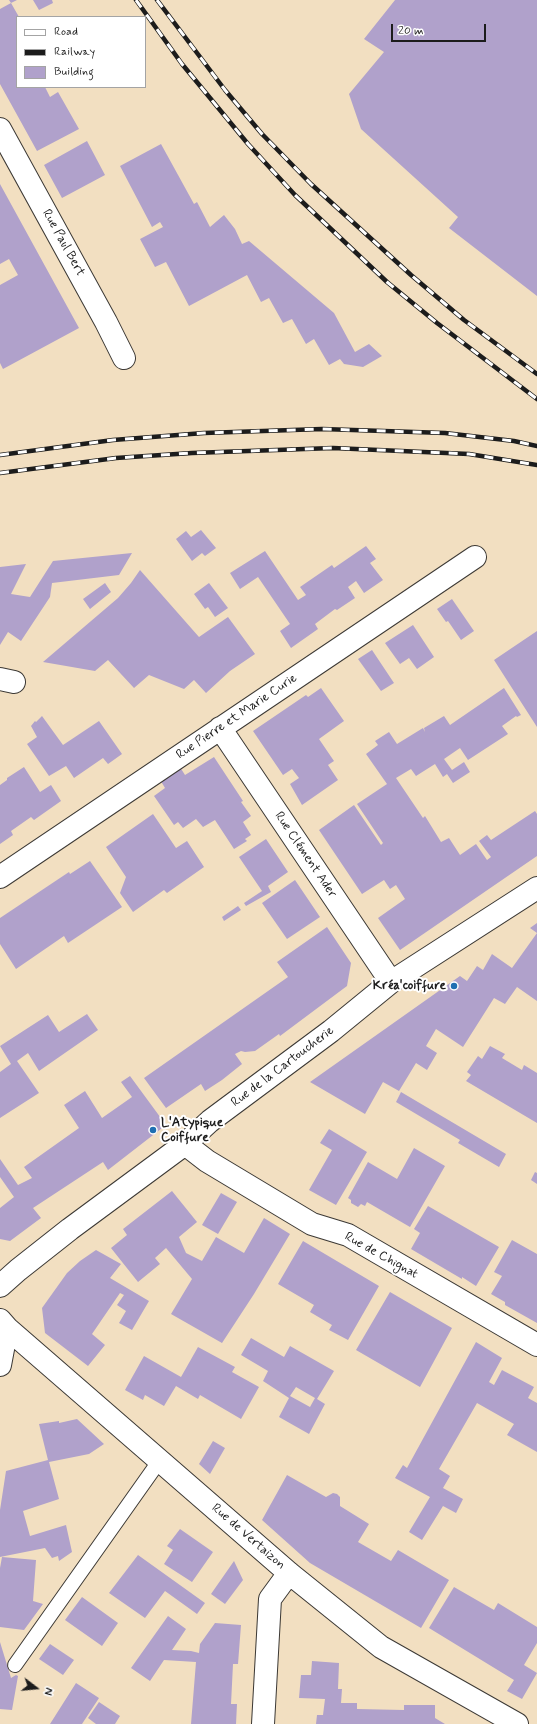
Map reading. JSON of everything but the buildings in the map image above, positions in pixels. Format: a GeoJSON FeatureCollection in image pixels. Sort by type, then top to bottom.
{"type":"FeatureCollection","features":[{"type":"Feature","properties":{"kind":"street","name":"Rue Paul Bert"},"geometry":{"type":"LineString","coordinates":[[0,129],[106,322],[124,358]]}},
{"type":"Feature","properties":{"kind":"street","name":"Rue Pierre et Marie Curie"},"geometry":{"type":"LineString","coordinates":[[0,877],[475,557]]}},
{"type":"Feature","properties":{"kind":"street","name":"Rue Clément Ader"},"geometry":{"type":"LineString","coordinates":[[220,728],[391,982]]}},
{"type":"Feature","properties":{"kind":"street","name":"Rue de la Cartoucherie"},"geometry":{"type":"LineString","coordinates":[[0,1286],[18,1270],[70,1230],[185,1144],[210,1121],[332,1032],[391,982],[537,888]]}},
{"type":"Feature","properties":{"kind":"street","name":"Rue de Chignat"},"geometry":{"type":"LineString","coordinates":[[185,1144],[207,1161],[312,1224],[348,1235],[537,1345]]}},
{"type":"Feature","properties":{"kind":"street"},"geometry":{"type":"LineString","coordinates":[[0,1365],[3,1324]]}},
{"type":"Feature","properties":{"kind":"street","name":"Rue de Vertaizon"},"geometry":{"type":"LineString","coordinates":[[3,1324],[289,1573],[381,1647],[517,1724]]}},
{"type":"Feature","properties":{"kind":"street"},"geometry":{"type":"LineString","coordinates":[[263,1724],[270,1599],[289,1573]]}},
{"type":"Feature","properties":{"kind":"lane"},"geometry":{"type":"LineString","coordinates":[[15,1666],[160,1460]]}},
{"type":"Feature","properties":{"kind":"railway"},"geometry":{"type":"LineString","coordinates":[[136,0],[182,64],[248,144],[295,195],[387,282],[437,323],[537,399]]}},
{"type":"Feature","properties":{"kind":"railway"},"geometry":{"type":"LineString","coordinates":[[157,0],[225,90],[262,134],[311,184],[411,275],[464,320],[537,374]]}},
{"type":"Feature","properties":{"kind":"railway"},"geometry":{"type":"LineString","coordinates":[[0,455],[113,440],[204,433],[322,429],[445,433],[514,441],[537,446]]}},
{"type":"Feature","properties":{"kind":"railway"},"geometry":{"type":"LineString","coordinates":[[0,473],[116,458],[192,453],[333,448],[469,454],[537,465]]}},
{"type":"Feature","properties":{"kind":"place","name":"Kréa'coiffure"},"geometry":{"type":"Point","coordinates":[454,986]}},
{"type":"Feature","properties":{"kind":"place","name":"L'Atypique Coiffure"},"geometry":{"type":"Point","coordinates":[153,1130]}}]}
